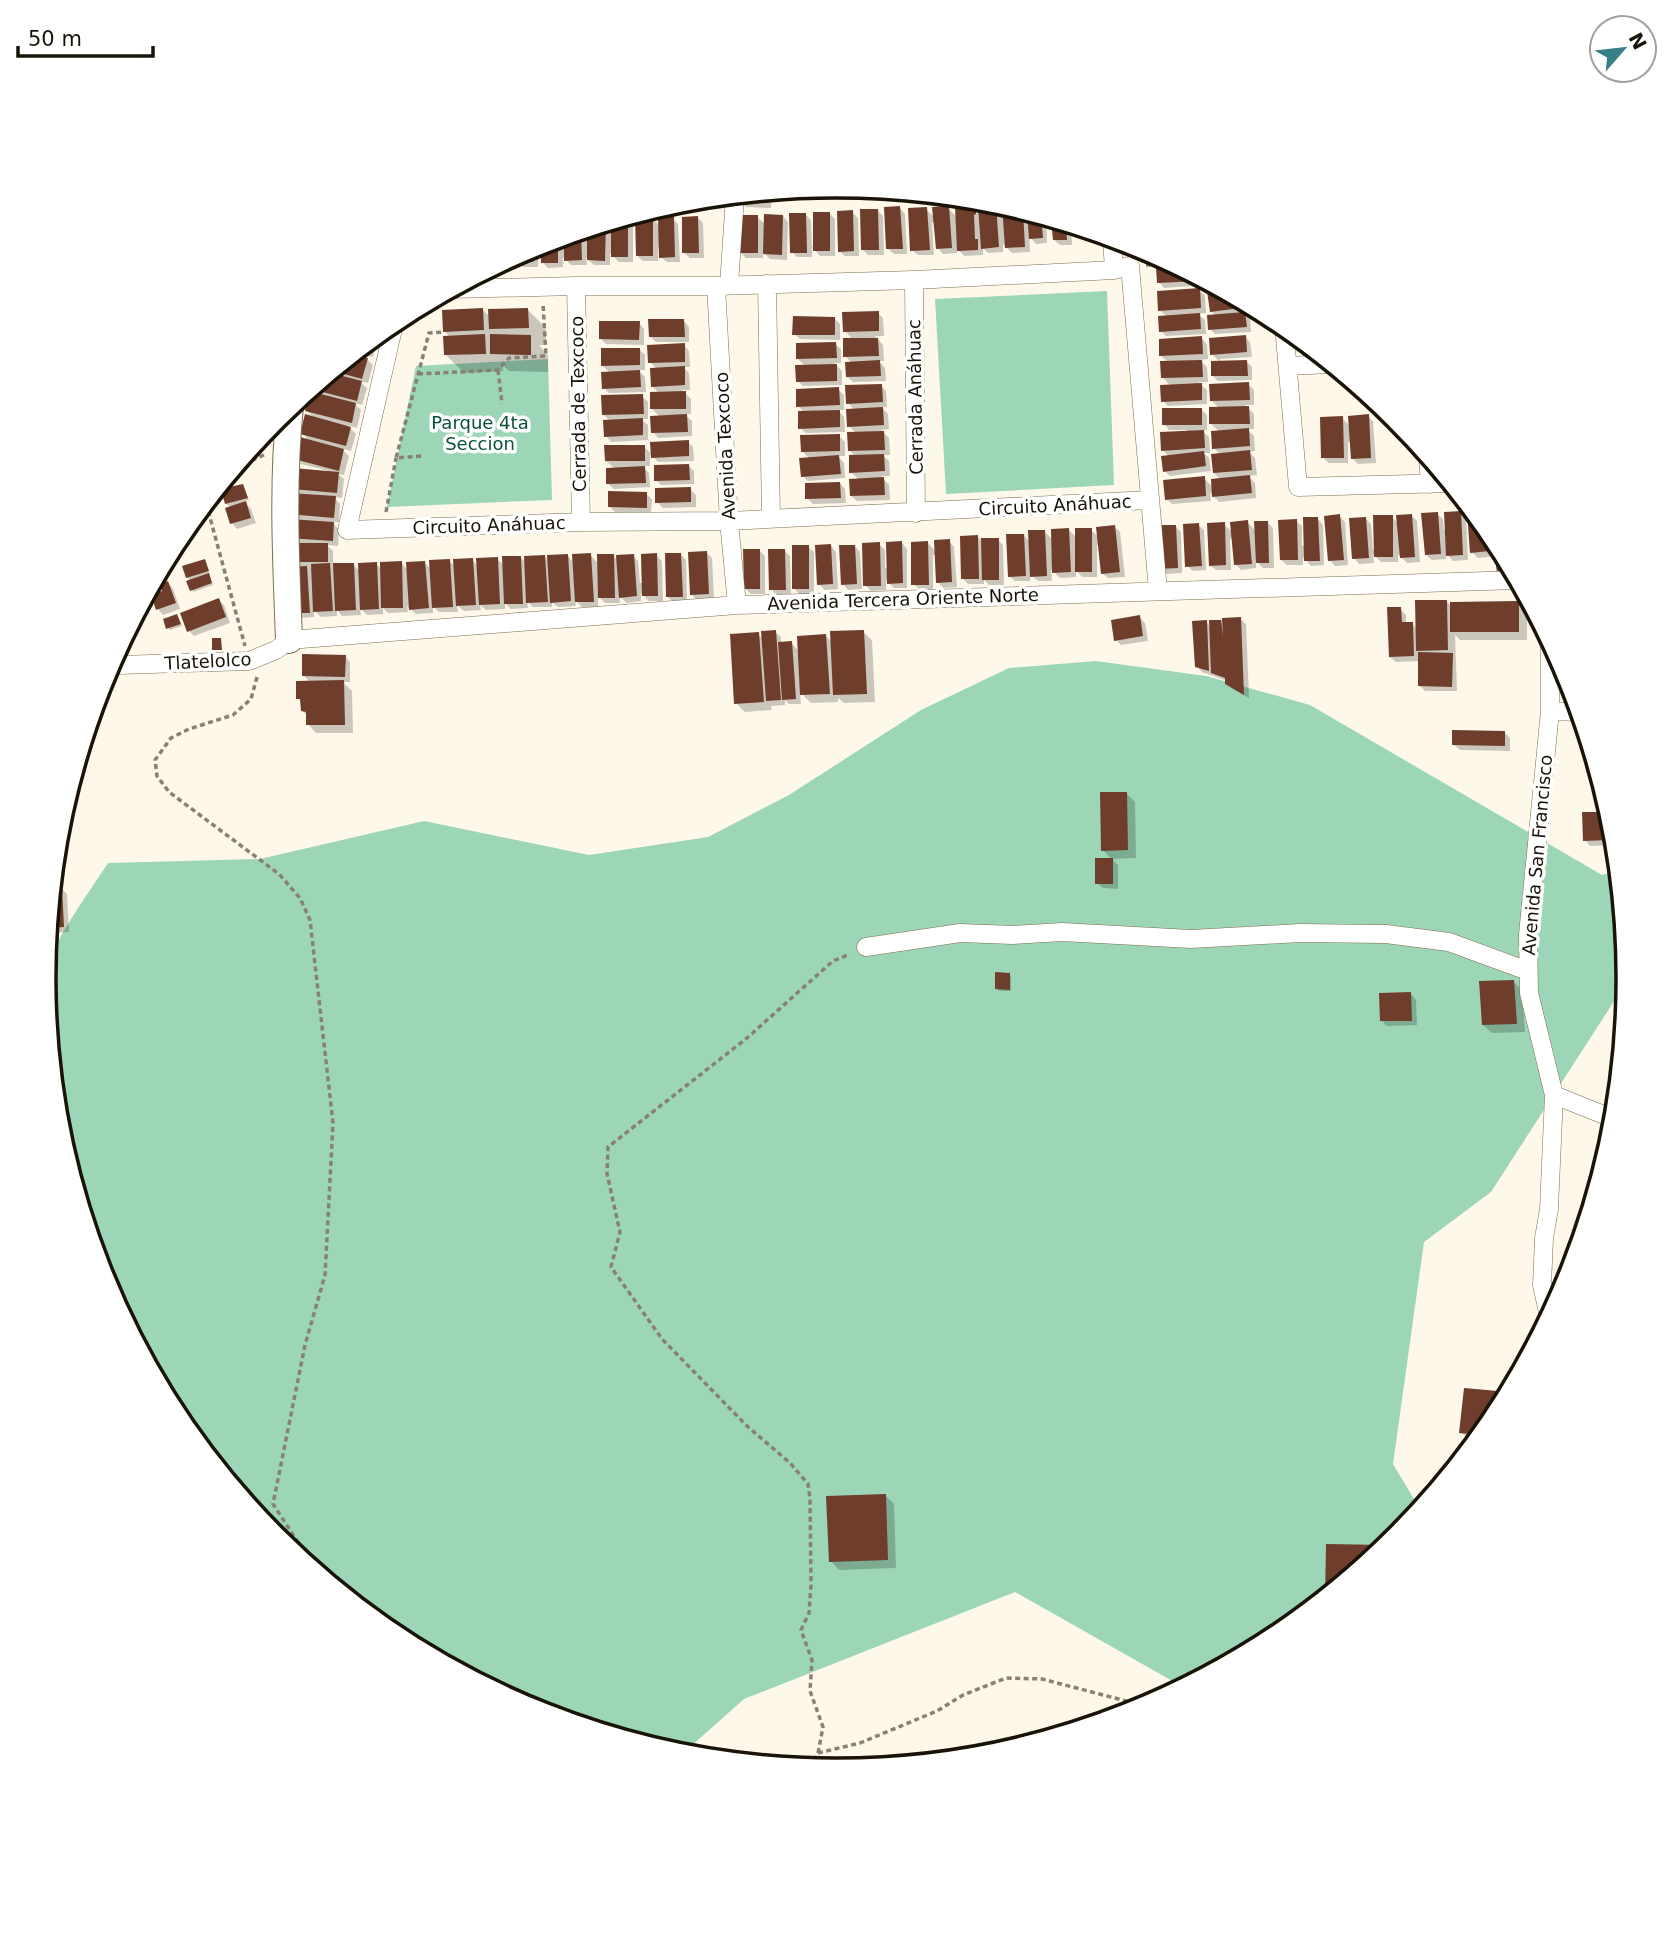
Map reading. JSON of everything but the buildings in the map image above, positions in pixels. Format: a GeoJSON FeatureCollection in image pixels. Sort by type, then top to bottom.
{"type":"FeatureCollection","features":[{"type":"Feature","properties":{"kind":"street","name":"Avenida Texcoco"},"geometry":{"type":"LineString","coordinates":[[734,205],[722,286],[729,522],[737,605]]}},
{"type":"Feature","properties":{"kind":"street","name":"Circuito Anáhuac"},"geometry":{"type":"LineString","coordinates":[[391,338],[347,530],[580,522],[729,522],[1149,500],[1122,268],[1116,250]]}},
{"type":"Feature","properties":{"kind":"street"},"geometry":{"type":"LineString","coordinates":[[470,290],[575,294],[914,280],[1122,268]]}},
{"type":"Feature","properties":{"kind":"street","name":"Cerrada Anáhuac"},"geometry":{"type":"LineString","coordinates":[[914,280],[916,513]]}},
{"type":"Feature","properties":{"kind":"street"},"geometry":{"type":"LineString","coordinates":[[768,284],[771,518]]}},
{"type":"Feature","properties":{"kind":"street","name":"Cerrada de Texcoco"},"geometry":{"type":"LineString","coordinates":[[575,294],[580,522]]}},
{"type":"Feature","properties":{"kind":"street"},"geometry":{"type":"LineString","coordinates":[[1285,340],[1298,487],[1439,484]]}},
{"type":"Feature","properties":{"kind":"street"},"geometry":{"type":"LineString","coordinates":[[1287,366],[1318,365]]}},
{"type":"Feature","properties":{"kind":"street"},"geometry":{"type":"LineString","coordinates":[[256,659],[289,640],[284,505],[288,422]]}},
{"type":"Feature","properties":{"kind":"street"},"geometry":{"type":"LineString","coordinates":[[1429,472],[1430,484]]}},
{"type":"Feature","properties":{"kind":"street"},"geometry":{"type":"LineString","coordinates":[[1149,500],[1158,591]]}},
{"type":"Feature","properties":{"kind":"street","name":"Avenida Tercera Oriente Norte"},"geometry":{"type":"LineString","coordinates":[[289,640],[737,605],[1506,580]]}},
{"type":"Feature","properties":{"kind":"street","name":"Tlatelolco"},"geometry":{"type":"LineString","coordinates":[[122,665],[256,659]]}},
{"type":"Feature","properties":{"kind":"street","name":"Avenida San Francisco"},"geometry":{"type":"LineString","coordinates":[[1546,1301],[1542,1285],[1544,1238],[1549,1209],[1554,1095],[1529,993],[1528,935],[1550,711],[1549,663]]}},
{"type":"Feature","properties":{"kind":"street"},"geometry":{"type":"LineString","coordinates":[[1550,711],[1569,712]]}},
{"type":"Feature","properties":{"kind":"street"},"geometry":{"type":"LineString","coordinates":[[866,947],[960,933],[1013,935],[1062,932],[1191,939],[1300,933],[1386,934],[1449,942],[1528,971]]}},
{"type":"Feature","properties":{"kind":"street"},"geometry":{"type":"LineString","coordinates":[[1554,1095],[1603,1115]]}},
{"type":"Feature","properties":{"kind":"path"},"geometry":{"type":"LineString","coordinates":[[1122,268],[1153,266]]}},
{"type":"Feature","properties":{"kind":"path"},"geometry":{"type":"LineString","coordinates":[[418,374],[498,370],[509,358],[546,356],[543,301],[575,294]]}},
{"type":"Feature","properties":{"kind":"path"},"geometry":{"type":"LineString","coordinates":[[383,528],[396,458],[429,332],[443,332]]}},
{"type":"Feature","properties":{"kind":"path"},"geometry":{"type":"LineString","coordinates":[[498,370],[502,404]]}},
{"type":"Feature","properties":{"kind":"path"},"geometry":{"type":"LineString","coordinates":[[254,460],[286,447]]}},
{"type":"Feature","properties":{"kind":"path"},"geometry":{"type":"LineString","coordinates":[[396,458],[421,456]]}},
{"type":"Feature","properties":{"kind":"path"},"geometry":{"type":"LineString","coordinates":[[209,514],[256,659],[251,699],[233,715],[189,729],[171,738],[155,760],[157,776],[169,792],[279,874],[300,898],[310,920],[334,1124],[325,1275],[305,1345],[273,1504],[298,1543]]}},
{"type":"Feature","properties":{"kind":"path"},"geometry":{"type":"LineString","coordinates":[[816,1757],[822,1727],[810,1690],[811,1660],[801,1630],[809,1613],[811,1586],[808,1483],[790,1463],[747,1426],[662,1339],[611,1267],[620,1232],[607,1174],[608,1147],[747,1038],[833,961],[866,947]]}},
{"type":"Feature","properties":{"kind":"path"},"geometry":{"type":"LineString","coordinates":[[818,1753],[860,1743],[1006,1678],[1042,1679],[1128,1701]]}},
{"type":"Feature","properties":{"kind":"green space"},"geometry":{"type":"Polygon","coordinates":[[[1107,291],[1114,485],[946,494],[935,299],[1107,291]]]}},
{"type":"Feature","properties":{"kind":"green space","name":"Parque 4ta Seccion"},"geometry":{"type":"Polygon","coordinates":[[[548,359],[552,500],[387,507],[416,366],[548,359]]]}},
{"type":"Feature","properties":{"kind":"green space"},"geometry":{"type":"Polygon","coordinates":[[[1096,661],[1206,676],[1310,705],[1602,875],[1609,873],[1614,927],[1615,1000],[1491,1192],[1424,1242],[1393,1464],[1415,1500],[1388,1530],[1311,1597],[1269,1627],[1173,1681],[1015,1592],[744,1699],[693,1744],[585,1717],[491,1678],[403,1627],[361,1597],[284,1530],[217,1453],[161,1368],[136,1323],[97,1229],[71,1130],[58,1029],[56,978],[57,943],[61,936],[108,863],[260,859],[424,821],[589,855],[708,837],[789,795],[921,710],[1009,668],[1096,661]]]}}]}
